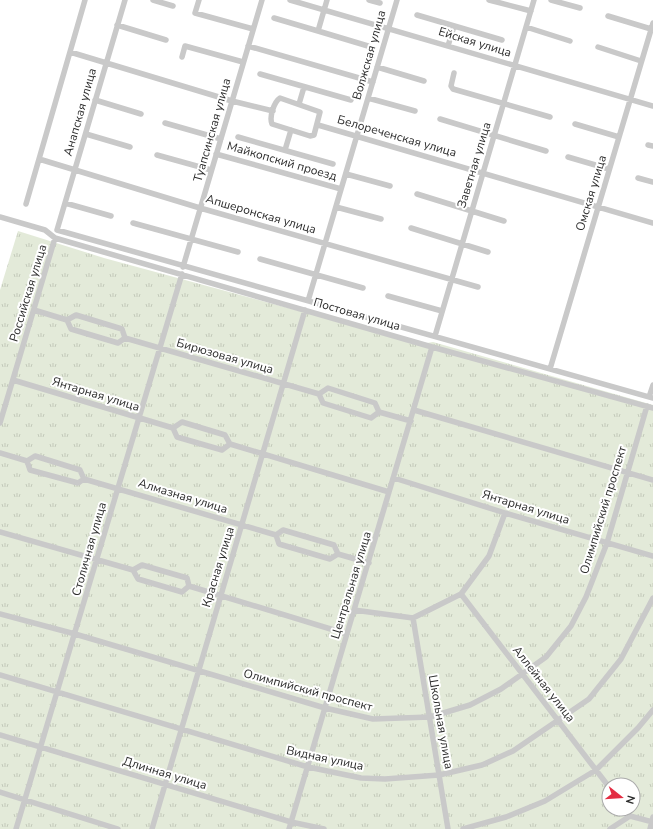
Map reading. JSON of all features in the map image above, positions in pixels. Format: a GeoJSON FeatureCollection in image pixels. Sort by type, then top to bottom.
{"type":"FeatureCollection","features":[{"type":"Feature","properties":{"kind":"street"},"geometry":{"type":"LineString","coordinates":[[26,204],[85,0]]}},
{"type":"Feature","properties":{"kind":"street","name":"Анапская улица"},"geometry":{"type":"LineString","coordinates":[[57,230],[125,0]]}},
{"type":"Feature","properties":{"kind":"street"},"geometry":{"type":"LineString","coordinates":[[153,0],[173,6]]}},
{"type":"Feature","properties":{"kind":"street"},"geometry":{"type":"LineString","coordinates":[[199,0],[195,13],[253,29]]}},
{"type":"Feature","properties":{"kind":"street","name":"Туапсинская улица"},"geometry":{"type":"LineString","coordinates":[[183,267],[262,0]]}},
{"type":"Feature","properties":{"kind":"street","name":"Ейская улица"},"geometry":{"type":"LineString","coordinates":[[290,0],[653,106]]}},
{"type":"Feature","properties":{"kind":"street"},"geometry":{"type":"LineString","coordinates":[[318,31],[327,0]]}},
{"type":"Feature","properties":{"kind":"street"},"geometry":{"type":"LineString","coordinates":[[369,0],[380,3]]}},
{"type":"Feature","properties":{"kind":"street","name":"Волжская улица"},"geometry":{"type":"LineString","coordinates":[[308,301],[397,0]]}},
{"type":"Feature","properties":{"kind":"street"},"geometry":{"type":"LineString","coordinates":[[489,0],[531,12]]}},
{"type":"Feature","properties":{"kind":"street","name":"Заветная улица"},"geometry":{"type":"LineString","coordinates":[[435,336],[534,0]]}},
{"type":"Feature","properties":{"kind":"street"},"geometry":{"type":"LineString","coordinates":[[551,0],[580,8]]}},
{"type":"Feature","properties":{"kind":"street"},"geometry":{"type":"LineString","coordinates":[[417,16],[502,40]]}},
{"type":"Feature","properties":{"kind":"street"},"geometry":{"type":"LineString","coordinates":[[608,16],[652,26]]}},
{"type":"Feature","properties":{"kind":"street"},"geometry":{"type":"LineString","coordinates":[[274,18],[368,46]]}},
{"type":"Feature","properties":{"kind":"street"},"geometry":{"type":"LineString","coordinates":[[117,25],[166,40]]}},
{"type":"Feature","properties":{"kind":"street"},"geometry":{"type":"LineString","coordinates":[[448,46],[454,26]]}},
{"type":"Feature","properties":{"kind":"street","name":"Омская улица"},"geometry":{"type":"LineString","coordinates":[[550,369],[652,26]]}},
{"type":"Feature","properties":{"kind":"street"},"geometry":{"type":"LineString","coordinates":[[526,27],[570,41]]}},
{"type":"Feature","properties":{"kind":"street"},"geometry":{"type":"LineString","coordinates":[[182,57],[185,46],[243,62]]}},
{"type":"Feature","properties":{"kind":"street"},"geometry":{"type":"LineString","coordinates":[[248,46],[373,82]]}},
{"type":"Feature","properties":{"kind":"street"},"geometry":{"type":"LineString","coordinates":[[598,47],[641,61]]}},
{"type":"Feature","properties":{"kind":"street"},"geometry":{"type":"LineString","coordinates":[[70,52],[232,101],[273,111]]}},
{"type":"Feature","properties":{"kind":"street"},"geometry":{"type":"LineString","coordinates":[[377,67],[424,81]]}},
{"type":"Feature","properties":{"kind":"street"},"geometry":{"type":"LineString","coordinates":[[260,74],[351,100]]}},
{"type":"Feature","properties":{"kind":"street"},"geometry":{"type":"LineString","coordinates":[[454,74],[451,87],[550,117]]}},
{"type":"Feature","properties":{"kind":"street"},"geometry":{"type":"LineString","coordinates":[[299,104],[304,87]]}},
{"type":"Feature","properties":{"kind":"street","name":"Белореченская улица"},"geometry":{"type":"LineString","coordinates":[[280,98],[320,112],[315,133],[310,136],[272,124],[271,120],[273,111],[276,101],[280,98]]}},
{"type":"Feature","properties":{"kind":"street"},"geometry":{"type":"LineString","coordinates":[[368,98],[415,111]]}},
{"type":"Feature","properties":{"kind":"street"},"geometry":{"type":"LineString","coordinates":[[95,100],[141,114]]}},
{"type":"Feature","properties":{"kind":"street"},"geometry":{"type":"LineString","coordinates":[[440,119],[546,151]]}},
{"type":"Feature","properties":{"kind":"street"},"geometry":{"type":"LineString","coordinates":[[165,123],[221,139]]}},
{"type":"Feature","properties":{"kind":"street"},"geometry":{"type":"LineString","coordinates":[[575,124],[619,137]]}},
{"type":"Feature","properties":{"kind":"street","name":"Белореченская улица"},"geometry":{"type":"LineString","coordinates":[[318,125],[483,172],[653,223]]}},
{"type":"Feature","properties":{"kind":"street"},"geometry":{"type":"LineString","coordinates":[[285,150],[291,130]]}},
{"type":"Feature","properties":{"kind":"street"},"geometry":{"type":"LineString","coordinates":[[86,134],[130,147]]}},
{"type":"Feature","properties":{"kind":"street"},"geometry":{"type":"LineString","coordinates":[[238,137],[333,164]]}},
{"type":"Feature","properties":{"kind":"street"},"geometry":{"type":"LineString","coordinates":[[157,154],[211,170]]}},
{"type":"Feature","properties":{"kind":"street","name":"Майкопский проезд"},"geometry":{"type":"LineString","coordinates":[[216,154],[341,190]]}},
{"type":"Feature","properties":{"kind":"street"},"geometry":{"type":"LineString","coordinates":[[568,157],[609,169]]}},
{"type":"Feature","properties":{"kind":"street","name":"Апшеронская улица"},"geometry":{"type":"LineString","coordinates":[[39,159],[200,208],[478,287]]}},
{"type":"Feature","properties":{"kind":"street"},"geometry":{"type":"LineString","coordinates":[[346,174],[390,186]]}},
{"type":"Feature","properties":{"kind":"street"},"geometry":{"type":"LineString","coordinates":[[638,178],[653,182]]}},
{"type":"Feature","properties":{"kind":"street"},"geometry":{"type":"LineString","coordinates":[[418,194],[504,222]]}},
{"type":"Feature","properties":{"kind":"street"},"geometry":{"type":"LineString","coordinates":[[65,203],[111,216]]}},
{"type":"Feature","properties":{"kind":"street"},"geometry":{"type":"LineString","coordinates":[[336,207],[381,219]]}},
{"type":"Feature","properties":{"kind":"street","name":"Постовая улица"},"geometry":{"type":"LineString","coordinates":[[0,217],[45,230],[55,238],[432,347],[650,407]]}},
{"type":"Feature","properties":{"kind":"street"},"geometry":{"type":"LineString","coordinates":[[133,223],[238,252]]}},
{"type":"Feature","properties":{"kind":"street"},"geometry":{"type":"LineString","coordinates":[[411,228],[488,252]]}},
{"type":"Feature","properties":{"kind":"street","name":"Постовая улица"},"geometry":{"type":"LineString","coordinates":[[57,230],[183,267],[435,336],[651,398]]}},
{"type":"Feature","properties":{"kind":"street","name":"Российская улица"},"geometry":{"type":"LineString","coordinates":[[0,423],[55,238]]}},
{"type":"Feature","properties":{"kind":"street"},"geometry":{"type":"LineString","coordinates":[[260,259],[363,288]]}},
{"type":"Feature","properties":{"kind":"street","name":"Столичная улица"},"geometry":{"type":"LineString","coordinates":[[16,829],[42,748],[138,418],[182,274]]}},
{"type":"Feature","properties":{"kind":"street"},"geometry":{"type":"LineString","coordinates":[[388,296],[442,310]]}},
{"type":"Feature","properties":{"kind":"street","name":"Бирюзовая улица"},"geometry":{"type":"LineString","coordinates":[[34,310],[67,320],[76,315],[122,329],[126,338],[319,394],[328,388],[375,403],[379,412],[410,421]]}},
{"type":"Feature","properties":{"kind":"street","name":"Красная улица"},"geometry":{"type":"LineString","coordinates":[[152,829],[220,597],[264,455],[305,310]]}},
{"type":"Feature","properties":{"kind":"street","name":"Бирюзовая улица"},"geometry":{"type":"LineString","coordinates":[[67,320],[71,329],[118,344],[126,338]]}},
{"type":"Feature","properties":{"kind":"street","name":"Центральная улица"},"geometry":{"type":"LineString","coordinates":[[289,829],[432,347]]}},
{"type":"Feature","properties":{"kind":"street","name":"Янтарная улица"},"geometry":{"type":"LineString","coordinates":[[13,380],[173,428],[182,422],[225,435],[230,444],[389,492]]}},
{"type":"Feature","properties":{"kind":"street"},"geometry":{"type":"LineString","coordinates":[[651,398],[653,385]]}},
{"type":"Feature","properties":{"kind":"street","name":"Бирюзовая улица"},"geometry":{"type":"LineString","coordinates":[[319,394],[323,403],[371,418],[379,412]]}},
{"type":"Feature","properties":{"kind":"street","name":"Олимпийский проспект"},"geometry":{"type":"LineString","coordinates":[[0,614],[75,634],[325,708],[373,719],[430,717],[470,705],[501,689],[546,657],[571,626],[586,597],[607,543],[627,472],[650,407]]}},
{"type":"Feature","properties":{"kind":"street"},"geometry":{"type":"LineString","coordinates":[[414,410],[653,480]]}},
{"type":"Feature","properties":{"kind":"street","name":"Янтарная улица"},"geometry":{"type":"LineString","coordinates":[[173,428],[177,437],[222,450],[230,444]]}},
{"type":"Feature","properties":{"kind":"street","name":"Алмазная улица"},"geometry":{"type":"LineString","coordinates":[[0,454],[26,461],[35,456],[80,470],[84,478],[276,535]]}},
{"type":"Feature","properties":{"kind":"street","name":"Алмазная улица"},"geometry":{"type":"LineString","coordinates":[[26,461],[30,470],[78,484],[84,478]]}},
{"type":"Feature","properties":{"kind":"street","name":"Янтарная улица"},"geometry":{"type":"LineString","coordinates":[[394,478],[505,513],[653,556]]}},
{"type":"Feature","properties":{"kind":"street"},"geometry":{"type":"LineString","coordinates":[[354,610],[413,618],[461,594],[489,556],[505,513]]}},
{"type":"Feature","properties":{"kind":"street","name":"Алмазная улица"},"geometry":{"type":"LineString","coordinates":[[276,535],[283,530],[334,545],[338,554]]}},
{"type":"Feature","properties":{"kind":"street"},"geometry":{"type":"LineString","coordinates":[[0,532],[134,570],[142,565],[187,578],[189,586]]}},
{"type":"Feature","properties":{"kind":"street","name":"Алмазная улица"},"geometry":{"type":"LineString","coordinates":[[276,535],[279,544],[330,559],[338,554],[369,563]]}},
{"type":"Feature","properties":{"kind":"street"},"geometry":{"type":"LineString","coordinates":[[134,570],[138,579],[182,592],[189,586]]}},
{"type":"Feature","properties":{"kind":"street"},"geometry":{"type":"LineString","coordinates":[[189,586],[220,597],[347,634]]}},
{"type":"Feature","properties":{"kind":"street","name":"Аллейная улица"},"geometry":{"type":"LineString","coordinates":[[461,594],[601,777]]}},
{"type":"Feature","properties":{"kind":"street","name":"Видная улица"},"geometry":{"type":"LineString","coordinates":[[0,674],[181,730],[308,767],[361,778],[385,779],[439,775],[482,765],[513,751],[559,721],[589,699],[621,660],[653,598]]}},
{"type":"Feature","properties":{"kind":"street","name":"Школьная улица"},"geometry":{"type":"LineString","coordinates":[[413,618],[448,829]]}},
{"type":"Feature","properties":{"kind":"street"},"geometry":{"type":"LineString","coordinates":[[462,829],[506,817],[545,801],[596,770],[638,728],[653,710]]}},
{"type":"Feature","properties":{"kind":"street","name":"Длинная улица"},"geometry":{"type":"LineString","coordinates":[[0,735],[291,822],[324,829]]}},
{"type":"Feature","properties":{"kind":"street"},"geometry":{"type":"LineString","coordinates":[[0,792],[118,829]]}},
{"type":"Feature","properties":{"kind":"street"},"geometry":{"type":"LineString","coordinates":[[610,829],[628,817]]}},
{"type":"Feature","properties":{"kind":"street"},"geometry":{"type":"LineString","coordinates":[[636,817],[653,820],[650,829]]}},
{"type":"Feature","properties":{"kind":"green space"},"geometry":{"type":"Polygon","coordinates":[[[18,231],[104,258],[421,344],[433,342],[653,405],[653,829],[0,829],[0,290],[18,231]]]}}]}
